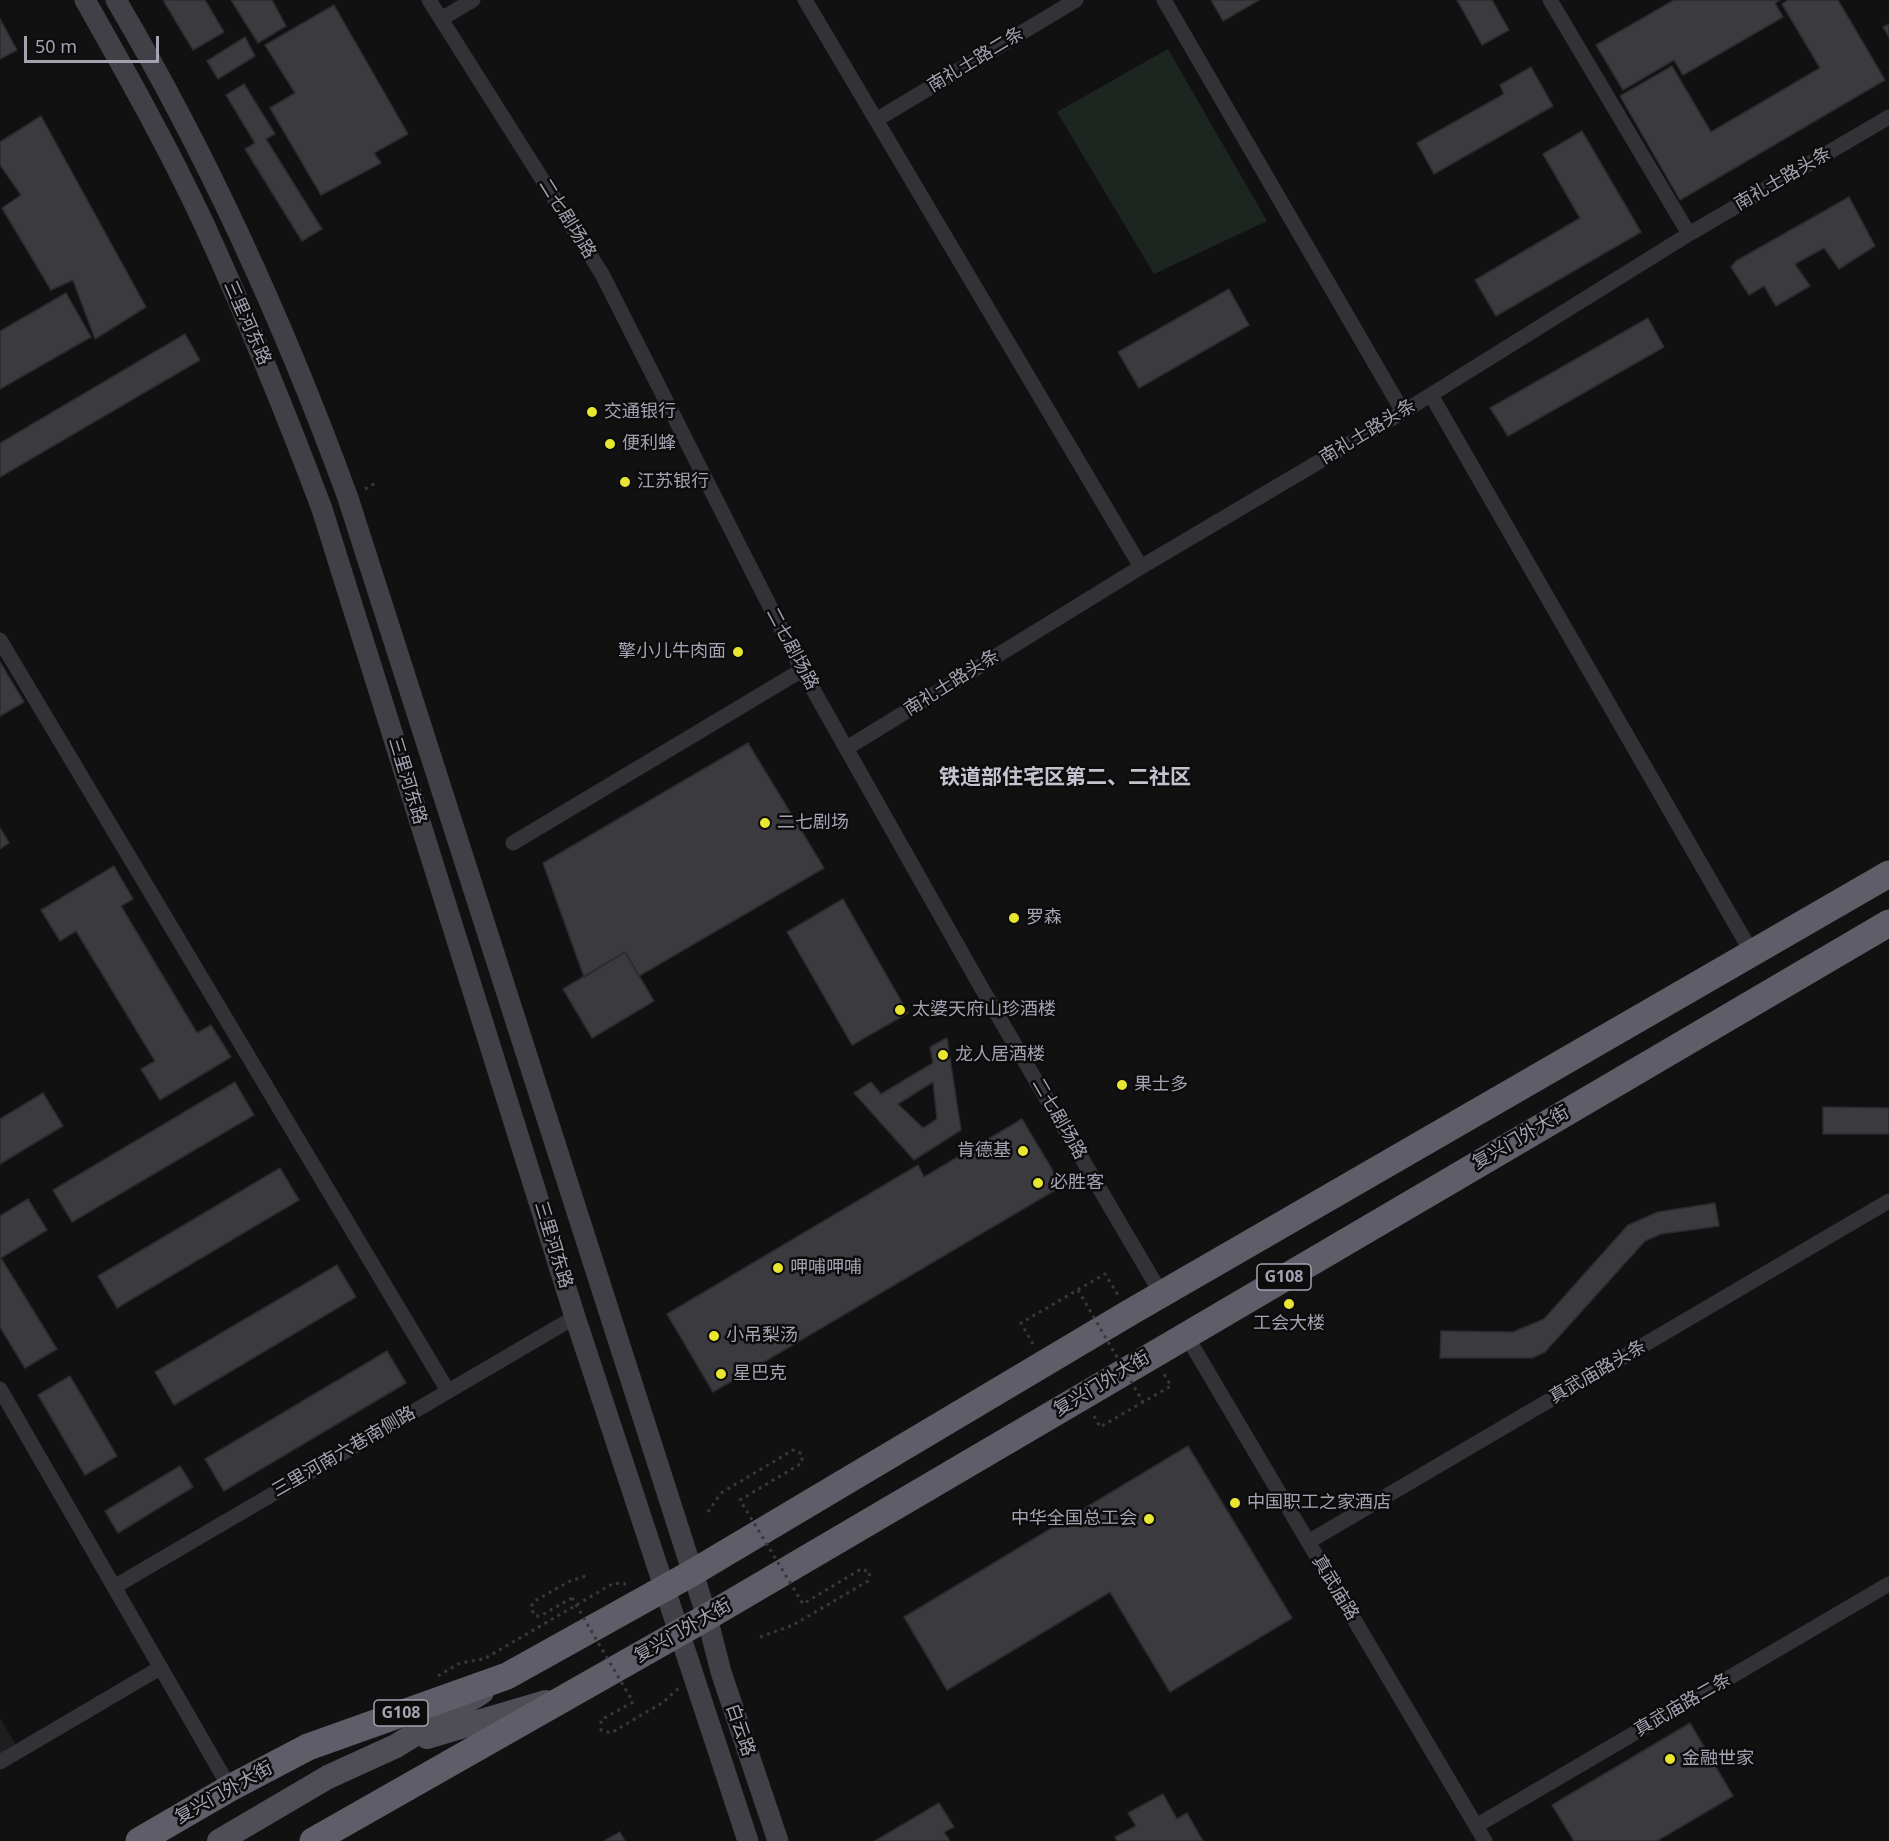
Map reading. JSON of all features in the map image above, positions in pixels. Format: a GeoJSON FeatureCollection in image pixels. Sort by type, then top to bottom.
{"type":"FeatureCollection","features":[{"type":"Feature","properties":{"kind":"highway","name":"复兴门外大街"},"geometry":{"type":"LineString","coordinates":[[140,1841],[230,1788],[317,1743],[507,1676],[692,1573],[1162,1295],[1889,874]]}},
{"type":"Feature","properties":{"kind":"highway","name":"复兴门外大街"},"geometry":{"type":"LineString","coordinates":[[313,1841],[707,1617],[1889,923]]}},
{"type":"Feature","properties":{"kind":"main road","name":"三里河东路"},"geometry":{"type":"LineString","coordinates":[[85,0],[141,99],[204,225],[273,382],[318,498],[575,1317],[664,1588]]}},
{"type":"Feature","properties":{"kind":"main road","name":"三里河东路"},"geometry":{"type":"LineString","coordinates":[[116,0],[166,86],[231,214],[299,368],[348,498],[707,1617]]}},
{"type":"Feature","properties":{"kind":"main road","name":"白云路"},"geometry":{"type":"LineString","coordinates":[[664,1588],[748,1841]]}},
{"type":"Feature","properties":{"kind":"main road","name":"白云路"},"geometry":{"type":"LineString","coordinates":[[707,1617],[721,1672],[778,1841]]}},
{"type":"Feature","properties":{"kind":"main road"},"geometry":{"type":"LineString","coordinates":[[219,1841],[328,1777],[396,1746],[507,1676]]}},
{"type":"Feature","properties":{"kind":"main road"},"geometry":{"type":"LineString","coordinates":[[396,1746],[571,1694]]}},
{"type":"Feature","properties":{"kind":"main road"},"geometry":{"type":"LineString","coordinates":[[318,1841],[350,1821]]}},
{"type":"Feature","properties":{"kind":"street","name":"二七剧场路"},"geometry":{"type":"LineString","coordinates":[[429,0],[602,274],[802,670],[981,987],[1162,1295]]}},
{"type":"Feature","properties":{"kind":"street"},"geometry":{"type":"LineString","coordinates":[[441,19],[473,0]]}},
{"type":"Feature","properties":{"kind":"street"},"geometry":{"type":"LineString","coordinates":[[806,0],[1141,567]]}},
{"type":"Feature","properties":{"kind":"street","name":"南礼士路二条"},"geometry":{"type":"LineString","coordinates":[[876,120],[1076,0]]}},
{"type":"Feature","properties":{"kind":"street"},"geometry":{"type":"LineString","coordinates":[[1164,0],[1403,412]]}},
{"type":"Feature","properties":{"kind":"street"},"geometry":{"type":"LineString","coordinates":[[1550,0],[1689,234]]}},
{"type":"Feature","properties":{"kind":"street","name":"南礼士路头条"},"geometry":{"type":"LineString","coordinates":[[847,748],[1141,567],[1431,395],[1689,234],[1889,117]]}},
{"type":"Feature","properties":{"kind":"street"},"geometry":{"type":"LineString","coordinates":[[1431,395],[1752,953]]}},
{"type":"Feature","properties":{"kind":"street"},"geometry":{"type":"LineString","coordinates":[[0,640],[448,1391]]}},
{"type":"Feature","properties":{"kind":"street"},"geometry":{"type":"LineString","coordinates":[[513,843],[802,670]]}},
{"type":"Feature","properties":{"kind":"street","name":"真武庙路头条"},"geometry":{"type":"LineString","coordinates":[[1308,1542],[1889,1201]]}},
{"type":"Feature","properties":{"kind":"street","name":"三里河南六巷南侧路"},"geometry":{"type":"LineString","coordinates":[[114,1587],[575,1317]]}},
{"type":"Feature","properties":{"kind":"street","name":"真武庙路"},"geometry":{"type":"LineString","coordinates":[[1186,1335],[1485,1841]]}},
{"type":"Feature","properties":{"kind":"street"},"geometry":{"type":"LineString","coordinates":[[0,1389],[230,1788]]}},
{"type":"Feature","properties":{"kind":"street","name":"真武庙路二条"},"geometry":{"type":"LineString","coordinates":[[1476,1826],[1889,1584]]}},
{"type":"Feature","properties":{"kind":"street"},"geometry":{"type":"LineString","coordinates":[[0,1762],[160,1668]]}},
{"type":"Feature","properties":{"kind":"path"},"geometry":{"type":"LineString","coordinates":[[1021,1323],[1106,1274]]}},
{"type":"Feature","properties":{"kind":"path"},"geometry":{"type":"LineString","coordinates":[[1078,1290],[1143,1402]]}},
{"type":"Feature","properties":{"kind":"path"},"geometry":{"type":"LineString","coordinates":[[1100,1427],[1171,1386]]}},
{"type":"Feature","properties":{"kind":"path"},"geometry":{"type":"LineString","coordinates":[[708,1512],[721,1493],[793,1450],[802,1454],[802,1463],[740,1500],[802,1604],[861,1569],[870,1572],[868,1581],[793,1625],[760,1637]]}},
{"type":"Feature","properties":{"kind":"path"},"geometry":{"type":"LineString","coordinates":[[589,1575],[570,1581],[533,1602],[531,1608],[535,1616],[540,1616],[572,1598],[633,1702],[601,1720],[601,1730],[611,1733],[662,1703],[679,1688]]}},
{"type":"Feature","properties":{"kind":"path"},"geometry":{"type":"LineString","coordinates":[[430,1680],[460,1663],[484,1659],[614,1583],[664,1588]]}},
{"type":"Feature","properties":{"kind":"shaded area"},"geometry":{"type":"Polygon","coordinates":[[[1168,49],[1267,221],[1154,274],[1057,112],[1168,49]]]}},
{"type":"Feature","properties":{"kind":"shaded area"},"geometry":{"type":"Polygon","coordinates":[[[0,1718],[20,1752],[0,1763],[0,1718]]]}},
{"type":"Feature","properties":{"kind":"building"},"geometry":{"type":"Polygon","coordinates":[[[163,0],[205,0],[224,32],[193,50],[163,0]]]}},
{"type":"Feature","properties":{"kind":"building"},"geometry":{"type":"Polygon","coordinates":[[[231,0],[272,0],[286,26],[258,43],[231,0]]]}},
{"type":"Feature","properties":{"kind":"building"},"geometry":{"type":"Polygon","coordinates":[[[1211,0],[1259,0],[1223,21],[1211,0]]]}},
{"type":"Feature","properties":{"kind":"building"},"geometry":{"type":"Polygon","coordinates":[[[1457,0],[1492,0],[1509,30],[1482,45],[1457,0]]]}},
{"type":"Feature","properties":{"kind":"building"},"geometry":{"type":"Polygon","coordinates":[[[1674,0],[1780,0],[1775,3],[1783,17],[1683,75],[1674,60],[1623,90],[1596,45],[1674,0]]]}},
{"type":"Feature","properties":{"kind":"building"},"geometry":{"type":"Polygon","coordinates":[[[1788,0],[1838,0],[1885,80],[1680,200],[1620,96],[1672,66],[1711,132],[1820,68],[1782,4],[1788,0]]]}},
{"type":"Feature","properties":{"kind":"building"},"geometry":{"type":"Polygon","coordinates":[[[334,5],[408,134],[374,153],[381,163],[321,195],[270,108],[295,93],[265,45],[334,5]]]}},
{"type":"Feature","properties":{"kind":"building"},"geometry":{"type":"Polygon","coordinates":[[[0,19],[17,50],[0,59],[0,19]]]}},
{"type":"Feature","properties":{"kind":"building"},"geometry":{"type":"Polygon","coordinates":[[[1889,24],[1889,37],[1883,27],[1889,24]]]}},
{"type":"Feature","properties":{"kind":"building"},"geometry":{"type":"Polygon","coordinates":[[[245,37],[255,56],[218,79],[207,61],[245,37]]]}},
{"type":"Feature","properties":{"kind":"building"},"geometry":{"type":"Polygon","coordinates":[[[1531,67],[1553,106],[1434,174],[1417,143],[1504,94],[1500,85],[1531,67]]]}},
{"type":"Feature","properties":{"kind":"building"},"geometry":{"type":"Polygon","coordinates":[[[244,84],[275,134],[266,139],[322,229],[302,241],[245,149],[255,143],[226,95],[244,84]]]}},
{"type":"Feature","properties":{"kind":"building"},"geometry":{"type":"Polygon","coordinates":[[[41,116],[146,307],[95,339],[73,280],[51,290],[2,208],[21,195],[0,165],[0,142],[41,116]]]}},
{"type":"Feature","properties":{"kind":"building"},"geometry":{"type":"Polygon","coordinates":[[[1582,131],[1641,232],[1496,316],[1475,280],[1580,218],[1543,154],[1582,131]]]}},
{"type":"Feature","properties":{"kind":"building"},"geometry":{"type":"Polygon","coordinates":[[[1849,197],[1875,246],[1839,269],[1824,248],[1795,264],[1810,286],[1776,306],[1764,286],[1749,295],[1731,267],[1736,261],[1849,197]]]}},
{"type":"Feature","properties":{"kind":"building"},"geometry":{"type":"Polygon","coordinates":[[[1229,289],[1249,325],[1139,388],[1118,352],[1229,289]]]}},
{"type":"Feature","properties":{"kind":"building"},"geometry":{"type":"Polygon","coordinates":[[[66,293],[91,337],[0,389],[0,331],[66,293]]]}},
{"type":"Feature","properties":{"kind":"building"},"geometry":{"type":"Polygon","coordinates":[[[1648,318],[1664,347],[1508,436],[1490,408],[1648,318]]]}},
{"type":"Feature","properties":{"kind":"building"},"geometry":{"type":"Polygon","coordinates":[[[185,334],[200,360],[0,477],[0,443],[185,334]]]}},
{"type":"Feature","properties":{"kind":"building"},"geometry":{"type":"Polygon","coordinates":[[[0,662],[24,702],[0,716],[0,662]]]}},
{"type":"Feature","properties":{"kind":"building"},"geometry":{"type":"Polygon","coordinates":[[[748,743],[824,868],[639,976],[625,952],[584,977],[543,863],[748,743]]]}},
{"type":"Feature","properties":{"kind":"building"},"geometry":{"type":"Polygon","coordinates":[[[0,828],[9,843],[0,849],[0,828]]]}},
{"type":"Feature","properties":{"kind":"building"},"geometry":{"type":"Polygon","coordinates":[[[114,866],[133,899],[121,906],[197,1033],[211,1025],[231,1057],[160,1100],[141,1069],[155,1061],[76,931],[60,941],[41,910],[114,866]]]}},
{"type":"Feature","properties":{"kind":"building"},"geometry":{"type":"Polygon","coordinates":[[[843,899],[908,1013],[852,1045],[787,932],[843,899]]]}},
{"type":"Feature","properties":{"kind":"building"},"geometry":{"type":"Polygon","coordinates":[[[625,952],[654,1001],[592,1038],[563,989],[625,952]]]}},
{"type":"Feature","properties":{"kind":"building"},"geometry":{"type":"Polygon","coordinates":[[[947,1038],[961,1130],[914,1160],[854,1093],[871,1082],[881,1094],[933,1063],[930,1047],[947,1038]],[[933,1082],[898,1104],[923,1128],[937,1119],[933,1082]]]}},
{"type":"Feature","properties":{"kind":"building"},"geometry":{"type":"Polygon","coordinates":[[[235,1082],[254,1115],[72,1222],[53,1190],[235,1082]]]}},
{"type":"Feature","properties":{"kind":"building"},"geometry":{"type":"Polygon","coordinates":[[[43,1093],[63,1126],[0,1164],[0,1119],[43,1093]]]}},
{"type":"Feature","properties":{"kind":"building"},"geometry":{"type":"Polygon","coordinates":[[[1823,1107],[1889,1108],[1889,1134],[1823,1134],[1823,1107]]]}},
{"type":"Feature","properties":{"kind":"building"},"geometry":{"type":"Polygon","coordinates":[[[1022,1119],[1062,1186],[713,1392],[667,1314],[918,1165],[924,1177],[1022,1119]]]}},
{"type":"Feature","properties":{"kind":"building"},"geometry":{"type":"Polygon","coordinates":[[[280,1168],[299,1200],[117,1308],[98,1276],[280,1168]]]}},
{"type":"Feature","properties":{"kind":"building"},"geometry":{"type":"Polygon","coordinates":[[[28,1199],[47,1230],[1,1258],[57,1349],[25,1368],[0,1327],[0,1216],[28,1199]]]}},
{"type":"Feature","properties":{"kind":"building"},"geometry":{"type":"Polygon","coordinates":[[[1715,1203],[1719,1226],[1661,1234],[1645,1241],[1545,1352],[1532,1358],[1440,1358],[1441,1331],[1513,1332],[1544,1319],[1628,1225],[1658,1212],[1715,1203]]]}},
{"type":"Feature","properties":{"kind":"building"},"geometry":{"type":"Polygon","coordinates":[[[337,1265],[356,1297],[174,1405],[155,1372],[337,1265]]]}},
{"type":"Feature","properties":{"kind":"building"},"geometry":{"type":"Polygon","coordinates":[[[387,1351],[406,1383],[224,1491],[205,1459],[387,1351]]]}},
{"type":"Feature","properties":{"kind":"building"},"geometry":{"type":"Polygon","coordinates":[[[70,1376],[117,1456],[85,1475],[38,1395],[70,1376]]]}},
{"type":"Feature","properties":{"kind":"building","name":"中华全国总工会"},"geometry":{"type":"Polygon","coordinates":[[[1188,1446],[1292,1618],[1170,1692],[1110,1592],[947,1690],[904,1617],[1188,1446]]]}},
{"type":"Feature","properties":{"kind":"building"},"geometry":{"type":"Polygon","coordinates":[[[180,1466],[193,1487],[118,1533],[105,1511],[180,1466]]]}},
{"type":"Feature","properties":{"kind":"building","name":"金融世家"},"geometry":{"type":"Polygon","coordinates":[[[1690,1723],[1733,1796],[1657,1841],[1574,1841],[1552,1805],[1690,1723]]]}},
{"type":"Feature","properties":{"kind":"building"},"geometry":{"type":"Polygon","coordinates":[[[1163,1794],[1177,1819],[1187,1813],[1203,1841],[1117,1841],[1115,1837],[1136,1826],[1128,1813],[1163,1794]]]}},
{"type":"Feature","properties":{"kind":"building"},"geometry":{"type":"Polygon","coordinates":[[[939,1803],[954,1827],[944,1832],[950,1841],[875,1841],[939,1803]]]}},
{"type":"Feature","properties":{"kind":"building"},"geometry":{"type":"Polygon","coordinates":[[[620,1832],[625,1841],[604,1841],[620,1832]]]}},
{"type":"Feature","properties":{"kind":"place","name":"交通银行"},"geometry":{"type":"Point","coordinates":[592,412]}},
{"type":"Feature","properties":{"kind":"place","name":"便利蜂"},"geometry":{"type":"Point","coordinates":[610,444]}},
{"type":"Feature","properties":{"kind":"place","name":"江苏银行"},"geometry":{"type":"Point","coordinates":[625,482]}},
{"type":"Feature","properties":{"kind":"place","name":"擎小儿牛肉面"},"geometry":{"type":"Point","coordinates":[738,652]}},
{"type":"Feature","properties":{"kind":"place","name":"二七剧场"},"geometry":{"type":"Point","coordinates":[765,823]}},
{"type":"Feature","properties":{"kind":"place","name":"罗森"},"geometry":{"type":"Point","coordinates":[1014,918]}},
{"type":"Feature","properties":{"kind":"place","name":"太婆天府山珍酒楼"},"geometry":{"type":"Point","coordinates":[900,1010]}},
{"type":"Feature","properties":{"kind":"place","name":"龙人居酒楼"},"geometry":{"type":"Point","coordinates":[943,1055]}},
{"type":"Feature","properties":{"kind":"place","name":"果士多"},"geometry":{"type":"Point","coordinates":[1122,1085]}},
{"type":"Feature","properties":{"kind":"place","name":"肯德基"},"geometry":{"type":"Point","coordinates":[1023,1151]}},
{"type":"Feature","properties":{"kind":"place","name":"必胜客"},"geometry":{"type":"Point","coordinates":[1038,1183]}},
{"type":"Feature","properties":{"kind":"place","name":"呷哺呷哺"},"geometry":{"type":"Point","coordinates":[778,1268]}},
{"type":"Feature","properties":{"kind":"place","name":"工会大楼"},"geometry":{"type":"Point","coordinates":[1289,1304]}},
{"type":"Feature","properties":{"kind":"place","name":"小吊梨汤"},"geometry":{"type":"Point","coordinates":[714,1336]}},
{"type":"Feature","properties":{"kind":"place","name":"星巴克"},"geometry":{"type":"Point","coordinates":[721,1374]}},
{"type":"Feature","properties":{"kind":"place","name":"中国职工之家酒店"},"geometry":{"type":"Point","coordinates":[1235,1503]}},
{"type":"Feature","properties":{"kind":"place","name":"中华全国总工会"},"geometry":{"type":"Point","coordinates":[1149,1519]}},
{"type":"Feature","properties":{"kind":"place","name":"金融世家"},"geometry":{"type":"Point","coordinates":[1670,1759]}},
{"type":"Feature","properties":{"kind":"district","name":"铁道部住宅区第二、二社区"},"geometry":{"type":"Point","coordinates":[1065,778]}}]}
